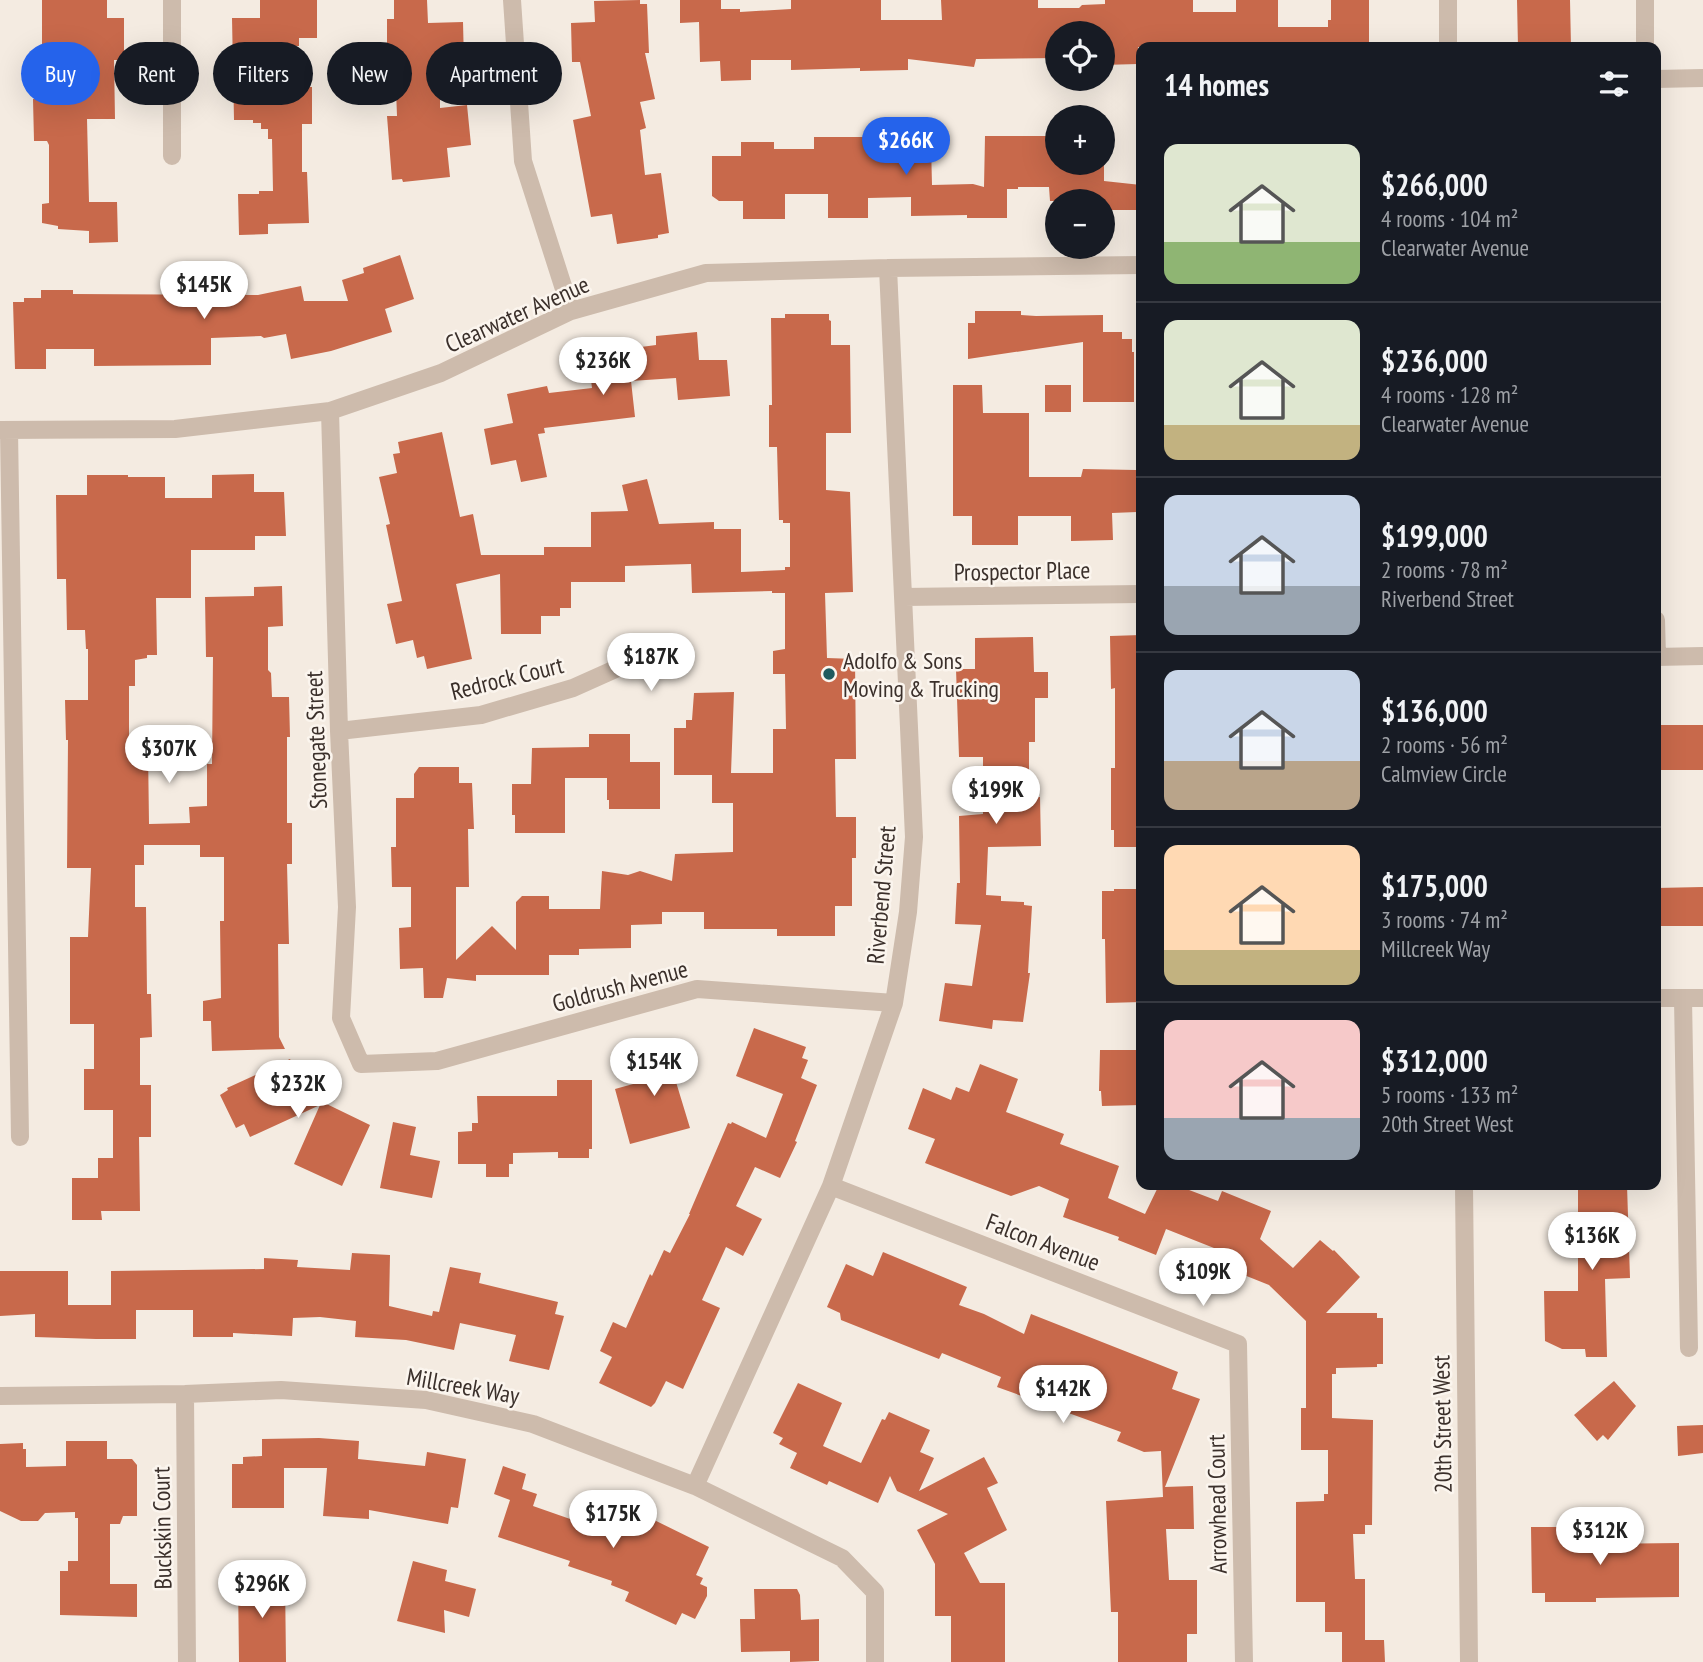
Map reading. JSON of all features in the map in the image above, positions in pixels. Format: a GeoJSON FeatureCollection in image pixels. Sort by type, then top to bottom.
{"type":"FeatureCollection","features":[{"type":"Feature","properties":{"kind":"street"},"geometry":{"type":"LineString","coordinates":[[172,0],[172,156]]}},
{"type":"Feature","properties":{"kind":"street"},"geometry":{"type":"LineString","coordinates":[[512,0],[523,161],[571,311]]}},
{"type":"Feature","properties":{"kind":"street"},"geometry":{"type":"LineString","coordinates":[[1448,0],[1448,42]]}},
{"type":"Feature","properties":{"kind":"street"},"geometry":{"type":"LineString","coordinates":[[1645,0],[1645,42]]}},
{"type":"Feature","properties":{"kind":"street"},"geometry":{"type":"LineString","coordinates":[[1661,79],[1703,78]]}},
{"type":"Feature","properties":{"kind":"street","name":"Clearwater Avenue"},"geometry":{"type":"LineString","coordinates":[[4,430],[175,429],[330,411],[441,373],[571,311],[706,273],[1136,265]]}},
{"type":"Feature","properties":{"kind":"street","name":"Riverbend Street"},"geometry":{"type":"LineString","coordinates":[[695,1486],[831,1186],[894,1003],[908,912],[915,837],[888,268]]}},
{"type":"Feature","properties":{"kind":"street","name":"Stonegate Street"},"geometry":{"type":"LineString","coordinates":[[330,411],[347,907],[341,1018],[361,1064]]}},
{"type":"Feature","properties":{"kind":"street"},"geometry":{"type":"LineString","coordinates":[[4,430],[20,1138]]}},
{"type":"Feature","properties":{"kind":"street","name":"Prospector Place"},"geometry":{"type":"LineString","coordinates":[[904,597],[1136,594]]}},
{"type":"Feature","properties":{"kind":"street"},"geometry":{"type":"LineString","coordinates":[[1661,657],[1703,656]]}},
{"type":"Feature","properties":{"kind":"street","name":"Redrock Court"},"geometry":{"type":"LineString","coordinates":[[340,731],[481,715],[573,688],[640,658]]}},
{"type":"Feature","properties":{"kind":"street","name":"Goldrush Avenue"},"geometry":{"type":"LineString","coordinates":[[361,1064],[437,1061],[697,989],[894,1003]]}},
{"type":"Feature","properties":{"kind":"street"},"geometry":{"type":"LineString","coordinates":[[1683,998],[1689,1348]]}},
{"type":"Feature","properties":{"kind":"street"},"geometry":{"type":"LineString","coordinates":[[1661,999],[1703,998]]}},
{"type":"Feature","properties":{"kind":"street","name":"Falcon Avenue"},"geometry":{"type":"LineString","coordinates":[[831,1186],[1238,1344]]}},
{"type":"Feature","properties":{"kind":"street","name":"20th Street West"},"geometry":{"type":"LineString","coordinates":[[1465,1190],[1469,1662]]}},
{"type":"Feature","properties":{"kind":"street","name":"Arrowhead Court"},"geometry":{"type":"LineString","coordinates":[[1238,1344],[1244,1662]]}},
{"type":"Feature","properties":{"kind":"street","name":"Millcreek Way"},"geometry":{"type":"LineString","coordinates":[[0,1396],[281,1390],[426,1400],[533,1424],[695,1486],[842,1558],[875,1592],[875,1662]]}},
{"type":"Feature","properties":{"kind":"street","name":"Buckskin Court"},"geometry":{"type":"LineString","coordinates":[[185,1394],[187,1662]]}},
{"type":"Feature","properties":{"kind":"building"},"geometry":{"type":"Polygon","coordinates":[[[42,0],[107,0],[107,18],[124,18],[124,42],[114,42],[115,119],[87,119],[89,202],[117,202],[118,242],[89,243],[89,231],[58,229],[58,226],[42,223],[42,204],[49,203],[49,145],[47,141],[34,141],[33,105],[100,105],[100,42],[42,42],[42,0]]]}},
{"type":"Feature","properties":{"kind":"building"},"geometry":{"type":"Polygon","coordinates":[[[260,0],[317,0],[317,38],[299,38],[299,42],[232,42],[232,18],[260,18],[260,0]]]}},
{"type":"Feature","properties":{"kind":"building"},"geometry":{"type":"Polygon","coordinates":[[[394,0],[427,0],[428,23],[463,22],[463,42],[426,42],[426,105],[440,105],[440,108],[467,105],[471,145],[447,148],[450,177],[403,182],[402,179],[392,180],[387,116],[397,116],[397,105],[412,105],[412,42],[387,42],[387,19],[394,19],[394,0]]]}},
{"type":"Feature","properties":{"kind":"building"},"geometry":{"type":"Polygon","coordinates":[[[640,0],[640,4],[647,4],[649,53],[645,53],[655,99],[640,102],[646,128],[640,130],[645,175],[661,173],[669,233],[658,235],[658,238],[617,244],[612,214],[591,217],[573,120],[591,116],[580,62],[572,62],[571,23],[595,22],[594,1],[640,0]]]}},
{"type":"Feature","properties":{"kind":"building"},"geometry":{"type":"Polygon","coordinates":[[[680,0],[721,0],[721,9],[740,9],[740,12],[791,9],[791,0],[881,0],[881,20],[942,20],[941,0],[1038,0],[1038,8],[1079,8],[1082,5],[1105,4],[1105,0],[1193,0],[1193,12],[1236,12],[1236,0],[1278,0],[1278,27],[1328,27],[1328,20],[1331,20],[1331,0],[1369,0],[1369,42],[1136,42],[1136,64],[1115,65],[1115,21],[1045,21],[1045,58],[976,59],[974,67],[908,59],[908,70],[860,71],[860,68],[791,70],[791,60],[751,60],[751,80],[721,81],[720,61],[700,62],[699,22],[680,23],[680,0]]]}},
{"type":"Feature","properties":{"kind":"building"},"geometry":{"type":"Polygon","coordinates":[[[1517,0],[1570,0],[1571,42],[1518,42],[1517,0]]]}},
{"type":"Feature","properties":{"kind":"building"},"geometry":{"type":"Polygon","coordinates":[[[234,105],[312,105],[312,124],[302,124],[302,172],[307,172],[309,223],[268,224],[268,234],[239,235],[238,194],[273,191],[272,139],[268,139],[268,129],[261,129],[261,123],[234,120],[234,105]]]}},
{"type":"Feature","properties":{"kind":"building"},"geometry":{"type":"Polygon","coordinates":[[[880,130],[905,130],[905,146],[931,145],[932,185],[973,184],[984,187],[985,136],[1045,136],[1045,175],[1104,175],[1104,181],[1136,184],[1136,210],[1115,210],[1115,189],[1018,187],[1007,189],[1007,218],[967,218],[967,215],[911,216],[911,197],[868,198],[868,218],[828,218],[828,194],[785,194],[785,219],[743,219],[743,201],[719,201],[712,196],[712,156],[741,156],[741,142],[774,142],[774,149],[814,149],[814,137],[880,137],[880,130]]]}},
{"type":"Feature","properties":{"kind":"building"},"geometry":{"type":"Polygon","coordinates":[[[400,255],[414,299],[385,309],[392,332],[331,351],[291,359],[286,334],[264,338],[211,338],[211,365],[94,366],[94,349],[46,349],[46,369],[15,369],[13,302],[24,302],[24,298],[41,298],[41,290],[73,290],[73,294],[258,295],[301,286],[304,301],[348,301],[342,280],[364,273],[363,268],[400,255]]]}},
{"type":"Feature","properties":{"kind":"building"},"geometry":{"type":"Polygon","coordinates":[[[975,311],[1021,311],[1021,315],[1036,316],[1103,315],[1103,332],[1122,332],[1122,339],[1132,339],[1134,402],[1083,402],[1083,342],[968,359],[968,323],[975,323],[975,311]]]}},
{"type":"Feature","properties":{"kind":"building"},"geometry":{"type":"Polygon","coordinates":[[[785,314],[829,314],[831,345],[850,345],[851,433],[826,433],[826,490],[850,492],[853,592],[825,593],[827,658],[855,659],[856,759],[835,759],[836,817],[856,817],[856,858],[852,858],[852,906],[835,906],[835,936],[777,936],[777,929],[704,929],[704,912],[662,912],[662,924],[631,925],[631,948],[579,949],[579,955],[549,955],[549,975],[476,975],[476,981],[447,978],[443,998],[424,998],[423,968],[400,969],[399,928],[411,927],[411,887],[392,887],[391,847],[396,847],[396,798],[414,798],[414,774],[419,767],[459,767],[459,783],[472,783],[474,829],[468,829],[469,887],[456,887],[456,960],[492,926],[516,950],[516,902],[522,896],[549,896],[549,909],[600,909],[602,871],[628,875],[640,871],[672,881],[675,854],[733,852],[733,803],[712,803],[712,775],[674,775],[674,728],[686,728],[686,720],[692,720],[694,693],[734,692],[731,773],[773,773],[773,729],[786,729],[785,674],[773,674],[773,651],[785,649],[785,593],[692,593],[691,564],[625,566],[625,582],[571,582],[571,608],[560,608],[560,616],[541,616],[541,634],[501,634],[500,574],[456,584],[472,659],[427,669],[424,656],[417,658],[413,640],[396,644],[387,604],[402,601],[386,525],[390,524],[379,477],[397,473],[393,454],[400,453],[398,442],[442,432],[460,517],[473,514],[481,555],[544,555],[544,547],[591,547],[591,512],[628,511],[622,485],[647,479],[659,524],[714,522],[714,529],[741,529],[741,572],[785,570],[785,567],[790,567],[790,523],[779,520],[777,447],[769,447],[769,405],[772,405],[771,318],[785,318],[785,314]]]}},
{"type":"Feature","properties":{"kind":"building"},"geometry":{"type":"Polygon","coordinates":[[[697,332],[699,360],[727,360],[730,396],[678,400],[676,378],[631,381],[635,417],[544,428],[545,433],[538,434],[547,477],[521,482],[516,460],[491,465],[484,429],[513,423],[507,394],[547,386],[549,393],[592,388],[591,380],[598,379],[596,353],[656,345],[656,336],[697,332]]]}},
{"type":"Feature","properties":{"kind":"building"},"geometry":{"type":"Polygon","coordinates":[[[953,385],[982,385],[983,413],[1029,413],[1029,477],[1081,477],[1083,469],[1136,470],[1136,512],[1112,513],[1113,540],[1071,541],[1071,516],[1018,516],[1018,545],[972,545],[972,516],[953,516],[953,385]]]}},
{"type":"Feature","properties":{"kind":"building"},"geometry":{"type":"Polygon","coordinates":[[[1045,385],[1071,385],[1071,412],[1045,412],[1045,385]]]}},
{"type":"Feature","properties":{"kind":"building"},"geometry":{"type":"Polygon","coordinates":[[[254,474],[254,492],[284,492],[286,536],[255,536],[255,550],[191,550],[191,598],[156,598],[157,655],[147,655],[147,658],[135,660],[135,686],[129,686],[129,746],[148,749],[149,824],[190,823],[189,807],[207,806],[207,764],[212,764],[213,657],[206,657],[205,597],[254,596],[254,587],[282,586],[283,626],[268,627],[268,670],[271,673],[272,697],[289,697],[287,823],[292,823],[292,864],[287,864],[289,944],[278,944],[279,1037],[285,1049],[212,1051],[211,1021],[203,1021],[203,1001],[221,998],[220,921],[224,921],[224,857],[200,857],[200,845],[144,845],[144,865],[135,865],[135,907],[146,907],[147,994],[151,994],[152,1037],[140,1038],[140,1085],[151,1085],[151,1137],[139,1137],[140,1211],[101,1211],[102,1220],[72,1220],[72,1178],[98,1178],[98,1158],[113,1158],[113,1110],[84,1110],[84,1069],[94,1069],[94,1024],[70,1024],[70,937],[88,937],[91,868],[67,868],[68,740],[65,700],[88,700],[88,649],[85,630],[67,630],[66,579],[57,579],[56,495],[87,495],[87,475],[128,475],[165,477],[165,498],[212,498],[212,475],[254,474]]]}},
{"type":"Feature","properties":{"kind":"building"},"geometry":{"type":"Polygon","coordinates":[[[1136,635],[1136,847],[1114,847],[1114,830],[1111,830],[1111,768],[1115,768],[1115,688],[1111,689],[1110,636],[1136,635]]]}},
{"type":"Feature","properties":{"kind":"building"},"geometry":{"type":"Polygon","coordinates":[[[1033,637],[1034,672],[1048,672],[1048,698],[1035,698],[1035,742],[1029,742],[1029,797],[1040,797],[1041,846],[988,847],[986,895],[1001,896],[1001,901],[1024,902],[1024,905],[1032,906],[1030,973],[1023,1022],[993,1020],[992,1029],[939,1021],[945,983],[972,986],[981,925],[955,924],[957,883],[960,883],[959,816],[983,814],[983,757],[959,757],[956,669],[975,669],[975,638],[1033,637]]]}},
{"type":"Feature","properties":{"kind":"building"},"geometry":{"type":"Polygon","coordinates":[[[1661,725],[1703,725],[1703,770],[1661,770],[1661,725]]]}},
{"type":"Feature","properties":{"kind":"building"},"geometry":{"type":"Polygon","coordinates":[[[589,734],[630,734],[630,762],[660,762],[660,809],[609,809],[607,778],[565,778],[565,833],[515,833],[512,784],[531,784],[532,748],[589,747],[589,734]]]}},
{"type":"Feature","properties":{"kind":"building"},"geometry":{"type":"Polygon","coordinates":[[[1703,887],[1703,926],[1661,926],[1661,888],[1703,887]]]}},
{"type":"Feature","properties":{"kind":"building"},"geometry":{"type":"Polygon","coordinates":[[[1136,889],[1136,1002],[1106,1003],[1102,891],[1136,889]]]}},
{"type":"Feature","properties":{"kind":"building"},"geometry":{"type":"Polygon","coordinates":[[[754,1028],[806,1047],[802,1058],[808,1060],[801,1078],[817,1085],[795,1141],[797,1142],[780,1178],[755,1167],[736,1206],[762,1219],[743,1256],[726,1247],[702,1300],[720,1308],[683,1389],[666,1381],[651,1407],[599,1383],[612,1357],[600,1351],[613,1322],[626,1328],[664,1250],[670,1253],[690,1214],[728,1123],[732,1122],[766,1138],[783,1094],[736,1076],[754,1028]]]}},
{"type":"Feature","properties":{"kind":"building"},"geometry":{"type":"Polygon","coordinates":[[[676,1045],[684,1074],[676,1076],[676,1082],[690,1128],[630,1144],[615,1089],[644,1081],[637,1057],[676,1045]]]}},
{"type":"Feature","properties":{"kind":"building"},"geometry":{"type":"Polygon","coordinates":[[[1100,1050],[1136,1050],[1136,1105],[1102,1106],[1099,1091],[1100,1050]]]}},
{"type":"Feature","properties":{"kind":"building"},"geometry":{"type":"Polygon","coordinates":[[[290,1059],[306,1094],[370,1125],[342,1186],[294,1164],[320,1105],[250,1137],[244,1124],[236,1128],[220,1095],[228,1090],[227,1088],[290,1059]]]}},
{"type":"Feature","properties":{"kind":"building"},"geometry":{"type":"Polygon","coordinates":[[[980,1064],[1018,1079],[1006,1112],[1064,1134],[1060,1144],[1119,1166],[1108,1198],[1145,1214],[1157,1190],[1189,1190],[1218,1201],[1222,1191],[1271,1211],[1260,1239],[1293,1268],[1320,1240],[1334,1250],[1360,1277],[1326,1313],[1377,1313],[1377,1318],[1383,1318],[1383,1364],[1377,1364],[1377,1367],[1336,1368],[1336,1374],[1332,1374],[1332,1418],[1373,1420],[1372,1525],[1365,1525],[1365,1534],[1353,1534],[1355,1579],[1365,1579],[1365,1640],[1384,1640],[1385,1662],[1342,1662],[1342,1632],[1325,1632],[1325,1602],[1296,1602],[1296,1502],[1324,1501],[1324,1494],[1328,1494],[1328,1450],[1301,1450],[1301,1408],[1306,1408],[1306,1321],[1269,1285],[1214,1263],[1219,1250],[1166,1229],[1156,1255],[1118,1240],[1119,1237],[1063,1217],[1069,1199],[1039,1186],[1011,1196],[925,1163],[935,1139],[908,1129],[923,1088],[951,1100],[956,1087],[969,1092],[980,1064]]]}},
{"type":"Feature","properties":{"kind":"building"},"geometry":{"type":"Polygon","coordinates":[[[557,1080],[592,1080],[592,1149],[589,1149],[589,1158],[558,1158],[558,1152],[513,1153],[513,1164],[509,1164],[509,1177],[486,1177],[486,1164],[458,1164],[458,1132],[472,1131],[472,1123],[478,1123],[477,1096],[557,1096],[557,1080]]]}},
{"type":"Feature","properties":{"kind":"building"},"geometry":{"type":"Polygon","coordinates":[[[393,1122],[416,1127],[410,1155],[440,1161],[432,1198],[380,1188],[393,1122]]]}},
{"type":"Feature","properties":{"kind":"building"},"geometry":{"type":"Polygon","coordinates":[[[1578,1190],[1627,1190],[1630,1278],[1605,1279],[1607,1357],[1586,1357],[1585,1349],[1562,1349],[1545,1341],[1544,1291],[1578,1291],[1578,1190]]]}},
{"type":"Feature","properties":{"kind":"building"},"geometry":{"type":"Polygon","coordinates":[[[883,1252],[967,1287],[959,1305],[1024,1334],[1031,1314],[1178,1372],[1172,1389],[1200,1399],[1165,1487],[1193,1486],[1194,1529],[1166,1529],[1169,1580],[1197,1580],[1197,1634],[1187,1634],[1187,1662],[1118,1662],[1118,1612],[1111,1612],[1106,1501],[1163,1497],[1161,1451],[1144,1452],[1117,1441],[1121,1432],[997,1387],[1001,1377],[942,1353],[939,1359],[841,1320],[840,1313],[827,1307],[846,1264],[873,1276],[883,1252]]]}},
{"type":"Feature","properties":{"kind":"building"},"geometry":{"type":"Polygon","coordinates":[[[352,1253],[390,1255],[389,1306],[432,1316],[433,1311],[439,1312],[450,1267],[481,1273],[479,1283],[558,1302],[555,1314],[564,1316],[549,1370],[509,1361],[516,1335],[460,1323],[454,1350],[406,1340],[355,1337],[356,1321],[320,1317],[293,1318],[292,1336],[233,1333],[233,1337],[193,1337],[193,1310],[136,1310],[136,1339],[96,1339],[35,1337],[35,1314],[0,1316],[0,1271],[68,1271],[68,1305],[111,1305],[111,1271],[264,1269],[264,1258],[298,1260],[297,1267],[350,1270],[352,1253]]]}},
{"type":"Feature","properties":{"kind":"building"},"geometry":{"type":"Polygon","coordinates":[[[1614,1381],[1636,1406],[1608,1440],[1603,1435],[1597,1441],[1574,1415],[1614,1381]]]}},
{"type":"Feature","properties":{"kind":"building"},"geometry":{"type":"Polygon","coordinates":[[[798,1383],[842,1403],[823,1446],[861,1463],[882,1419],[885,1420],[889,1412],[930,1430],[920,1452],[934,1458],[919,1491],[984,1457],[998,1483],[987,1488],[1007,1530],[964,1553],[980,1583],[1005,1583],[1005,1662],[951,1662],[951,1616],[935,1616],[935,1564],[917,1530],[948,1514],[897,1491],[890,1476],[878,1503],[829,1481],[827,1485],[790,1468],[797,1453],[779,1444],[783,1438],[773,1433],[798,1383]]]}},
{"type":"Feature","properties":{"kind":"building"},"geometry":{"type":"Polygon","coordinates":[[[1703,1425],[1703,1453],[1678,1456],[1677,1426],[1703,1425]]]}},
{"type":"Feature","properties":{"kind":"building"},"geometry":{"type":"Polygon","coordinates":[[[319,1438],[359,1441],[358,1459],[425,1466],[427,1452],[466,1459],[458,1508],[451,1507],[448,1524],[369,1510],[369,1519],[323,1516],[327,1468],[284,1468],[284,1508],[232,1508],[232,1464],[243,1464],[243,1457],[262,1456],[262,1439],[319,1438]]]}},
{"type":"Feature","properties":{"kind":"building"},"geometry":{"type":"Polygon","coordinates":[[[66,1441],[107,1441],[107,1459],[132,1459],[137,1465],[137,1516],[123,1516],[120,1524],[110,1524],[110,1584],[137,1584],[137,1617],[60,1615],[60,1571],[68,1571],[68,1561],[78,1561],[78,1518],[75,1518],[75,1512],[45,1513],[38,1521],[21,1521],[0,1511],[0,1444],[23,1443],[23,1449],[26,1449],[26,1467],[66,1466],[66,1441]]]}},
{"type":"Feature","properties":{"kind":"building"},"geometry":{"type":"Polygon","coordinates":[[[503,1466],[526,1474],[522,1489],[537,1494],[533,1506],[573,1520],[575,1516],[597,1525],[607,1500],[709,1547],[696,1575],[703,1578],[700,1584],[707,1587],[707,1596],[695,1619],[682,1613],[676,1625],[625,1601],[629,1592],[611,1585],[612,1581],[568,1566],[570,1561],[498,1537],[510,1500],[494,1494],[503,1466]]]}},
{"type":"Feature","properties":{"kind":"building"},"geometry":{"type":"Polygon","coordinates":[[[1531,1527],[1596,1527],[1596,1544],[1679,1543],[1679,1597],[1545,1602],[1545,1593],[1532,1593],[1531,1527]]]}},
{"type":"Feature","properties":{"kind":"building"},"geometry":{"type":"Polygon","coordinates":[[[413,1561],[447,1570],[445,1581],[476,1589],[469,1617],[444,1610],[445,1633],[397,1621],[413,1561]]]}},
{"type":"Feature","properties":{"kind":"building"},"geometry":{"type":"Polygon","coordinates":[[[238,1579],[285,1579],[286,1662],[239,1662],[238,1579]]]}},
{"type":"Feature","properties":{"kind":"building"},"geometry":{"type":"Polygon","coordinates":[[[754,1589],[797,1589],[800,1595],[801,1620],[819,1619],[819,1661],[790,1662],[790,1651],[741,1652],[740,1619],[755,1619],[754,1589]]]}},
{"type":"Feature","properties":{"kind":"place","name":"Adolfo & Sons Moving & Trucking"},"geometry":{"type":"Point","coordinates":[829,674]}}]}
